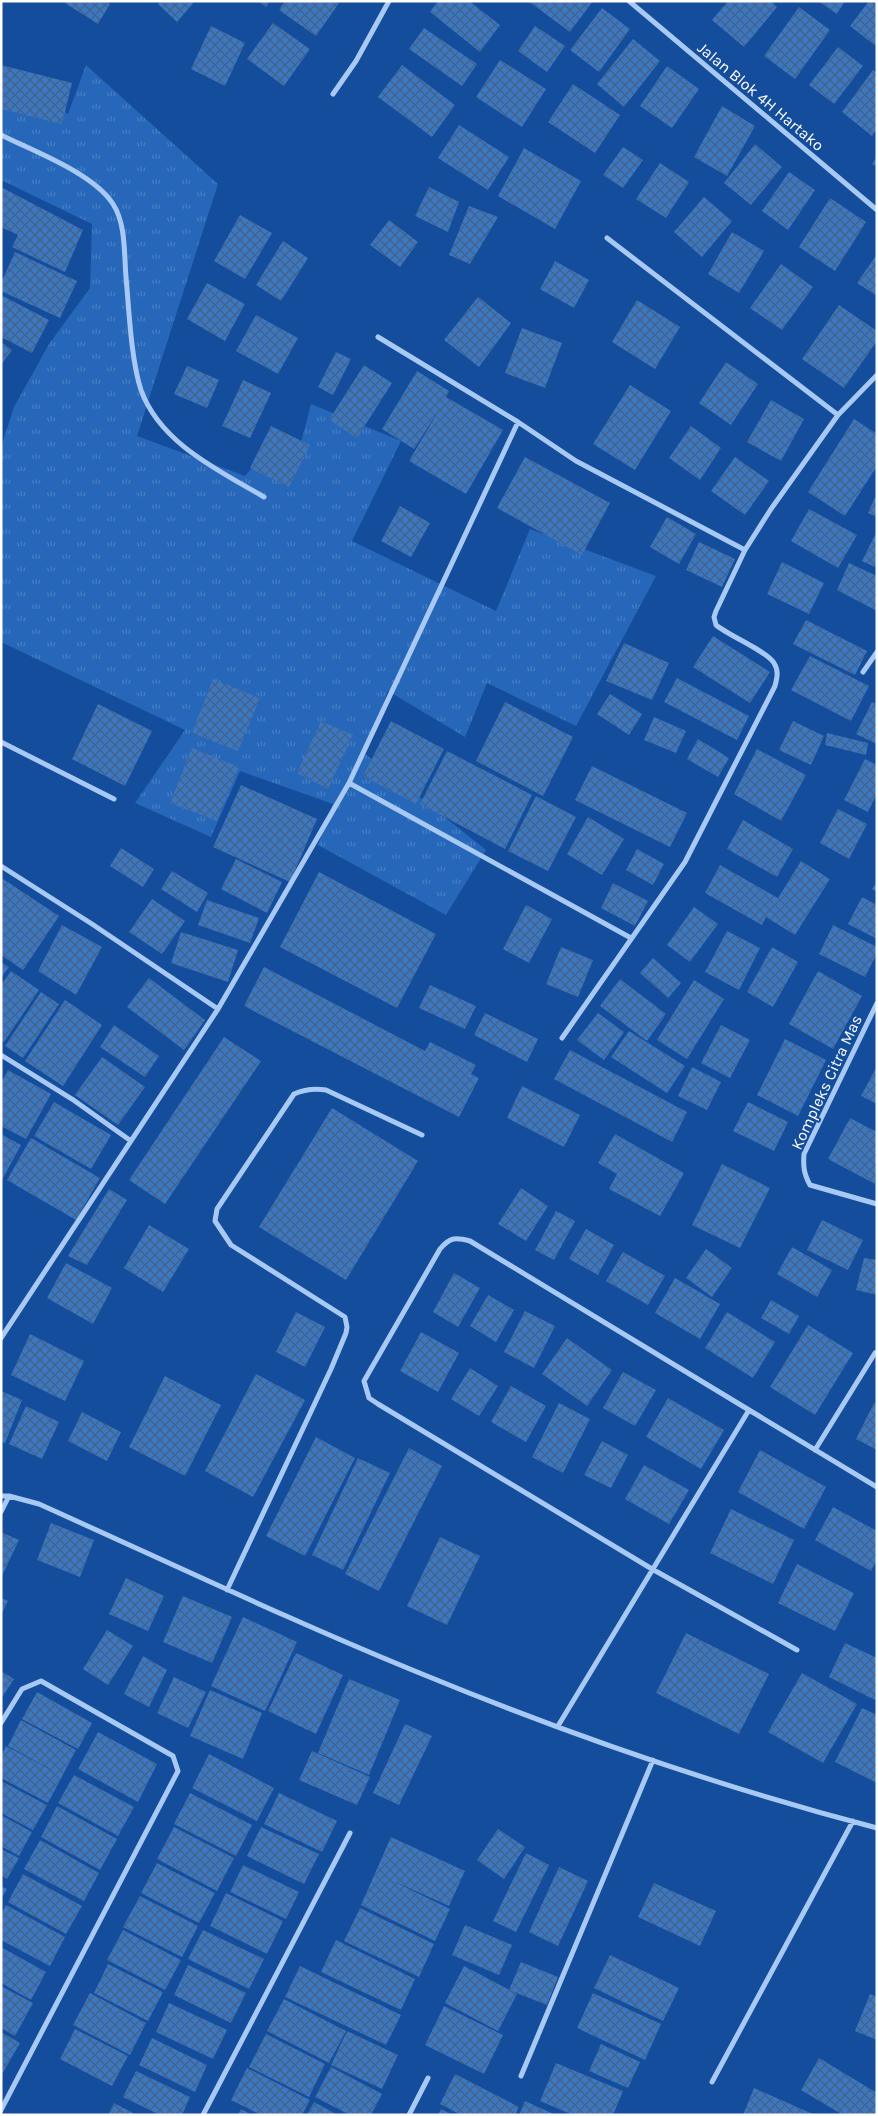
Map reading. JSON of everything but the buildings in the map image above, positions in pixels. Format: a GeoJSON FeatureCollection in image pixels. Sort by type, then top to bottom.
{"type":"FeatureCollection","features":[{"type":"Feature","properties":{"kind":"street"},"geometry":{"type":"LineString","coordinates":[[333,94],[356,61],[389,1]]}},
{"type":"Feature","properties":{"kind":"street","name":"Jalan Blok 4H Hartako"},"geometry":{"type":"LineString","coordinates":[[629,1],[877,210]]}},
{"type":"Feature","properties":{"kind":"street"},"geometry":{"type":"LineString","coordinates":[[1,135],[81,175],[98,187],[113,204],[121,227],[136,365],[141,390],[153,412],[171,433],[200,460],[264,497]]}},
{"type":"Feature","properties":{"kind":"street"},"geometry":{"type":"LineString","coordinates":[[607,238],[838,414]]}},
{"type":"Feature","properties":{"kind":"street"},"geometry":{"type":"LineString","coordinates":[[378,337],[518,422],[576,461],[745,550]]}},
{"type":"Feature","properties":{"kind":"street"},"geometry":{"type":"LineString","coordinates":[[562,1038],[686,862],[775,686],[777,670],[774,662],[768,656],[723,631],[716,625],[714,618],[745,550],[771,509],[838,414],[877,375]]}},
{"type":"Feature","properties":{"kind":"street"},"geometry":{"type":"LineString","coordinates":[[1,1338],[218,1009],[349,783],[518,422]]}},
{"type":"Feature","properties":{"kind":"street"},"geometry":{"type":"LineString","coordinates":[[863,672],[877,652]]}},
{"type":"Feature","properties":{"kind":"street"},"geometry":{"type":"LineString","coordinates":[[1,742],[114,799]]}},
{"type":"Feature","properties":{"kind":"street"},"geometry":{"type":"LineString","coordinates":[[349,783],[631,938]]}},
{"type":"Feature","properties":{"kind":"street"},"geometry":{"type":"LineString","coordinates":[[1,866],[92,924],[218,1009]]}},
{"type":"Feature","properties":{"kind":"street","name":"Kompleks Citra Mas"},"geometry":{"type":"LineString","coordinates":[[877,1003],[804,1154],[804,1174],[810,1185],[877,1204]]}},
{"type":"Feature","properties":{"kind":"street"},"geometry":{"type":"LineString","coordinates":[[1,1055],[72,1099],[131,1141]]}},
{"type":"Feature","properties":{"kind":"street"},"geometry":{"type":"LineString","coordinates":[[227,1590],[331,1369],[347,1327],[345,1317],[231,1245],[215,1222],[217,1209],[294,1094],[302,1090],[318,1088],[326,1090],[422,1135]]}},
{"type":"Feature","properties":{"kind":"street"},"geometry":{"type":"LineString","coordinates":[[797,1650],[652,1569],[369,1398],[365,1389],[365,1376],[440,1248],[454,1238],[470,1241],[877,1487]]}},
{"type":"Feature","properties":{"kind":"street"},"geometry":{"type":"LineString","coordinates":[[815,1450],[875,1352]]}},
{"type":"Feature","properties":{"kind":"street"},"geometry":{"type":"LineString","coordinates":[[558,1726],[749,1410]]}},
{"type":"Feature","properties":{"kind":"street"},"geometry":{"type":"LineString","coordinates":[[1,1496],[9,1496],[39,1504],[227,1590],[427,1676],[558,1726],[654,1760],[877,1828]]}},
{"type":"Feature","properties":{"kind":"street"},"geometry":{"type":"LineString","coordinates":[[1,1512],[9,1496]]}},
{"type":"Feature","properties":{"kind":"street"},"geometry":{"type":"LineString","coordinates":[[1,1723],[22,1689],[41,1681],[173,1756],[178,1771],[1,2110]]}},
{"type":"Feature","properties":{"kind":"street"},"geometry":{"type":"LineString","coordinates":[[521,2076],[654,1760]]}},
{"type":"Feature","properties":{"kind":"street"},"geometry":{"type":"LineString","coordinates":[[712,2082],[853,1822]]}},
{"type":"Feature","properties":{"kind":"street"},"geometry":{"type":"LineString","coordinates":[[203,2115],[350,1833]]}},
{"type":"Feature","properties":{"kind":"street"},"geometry":{"type":"LineString","coordinates":[[409,2115],[428,2078]]}},
{"type":"Feature","properties":{"kind":"green space"},"geometry":{"type":"Polygon","coordinates":[[[86,65],[218,184],[137,436],[245,476],[267,450],[297,458],[311,404],[401,441],[352,541],[496,611],[530,529],[656,576],[576,726],[487,683],[465,737],[388,691],[364,753],[486,850],[446,915],[318,845],[333,804],[240,771],[211,837],[135,803],[185,730],[1,642],[1,447],[14,407],[49,344],[90,288],[92,224],[1,180],[1,76],[68,114],[86,65]]]}}]}
